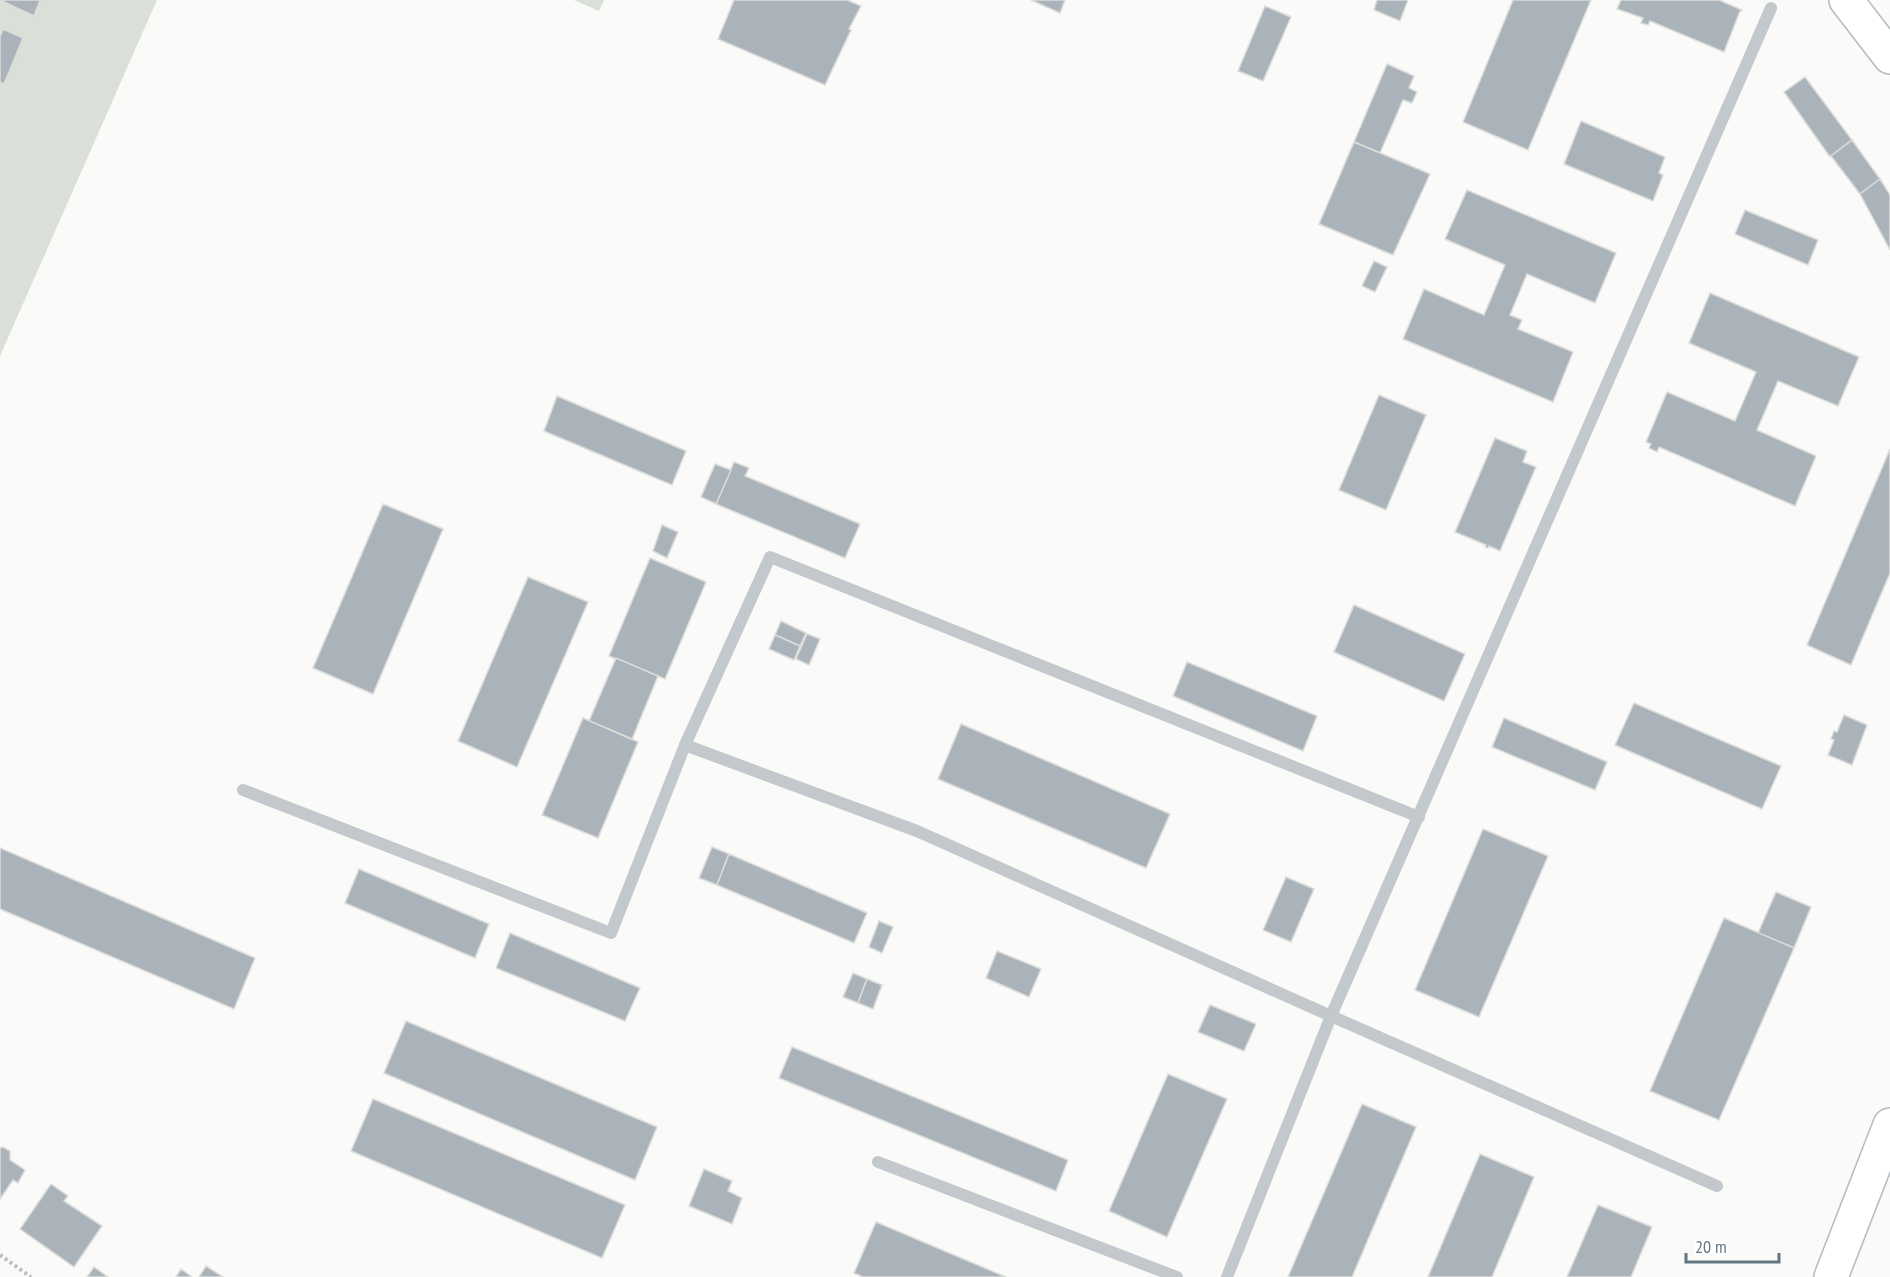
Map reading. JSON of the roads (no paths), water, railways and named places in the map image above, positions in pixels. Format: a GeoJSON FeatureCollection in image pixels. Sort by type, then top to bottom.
{"type":"FeatureCollection","features":[{"type":"Feature","properties":{"kind":"main road"},"geometry":{"type":"LineString","coordinates":[[1846,0],[1890,57]]}},
{"type":"Feature","properties":{"kind":"main road"},"geometry":{"type":"LineString","coordinates":[[1831,1277],[1890,1125]]}},
{"type":"Feature","properties":{"kind":"lane"},"geometry":{"type":"LineString","coordinates":[[1227,1277],[1331,1016],[1771,8]]}},
{"type":"Feature","properties":{"kind":"lane"},"geometry":{"type":"LineString","coordinates":[[243,790],[611,933],[685,746],[770,557],[1419,817]]}},
{"type":"Feature","properties":{"kind":"lane"},"geometry":{"type":"LineString","coordinates":[[685,746],[917,831],[1717,1186]]}},
{"type":"Feature","properties":{"kind":"lane"},"geometry":{"type":"LineString","coordinates":[[878,1162],[1177,1277]]}}]}
